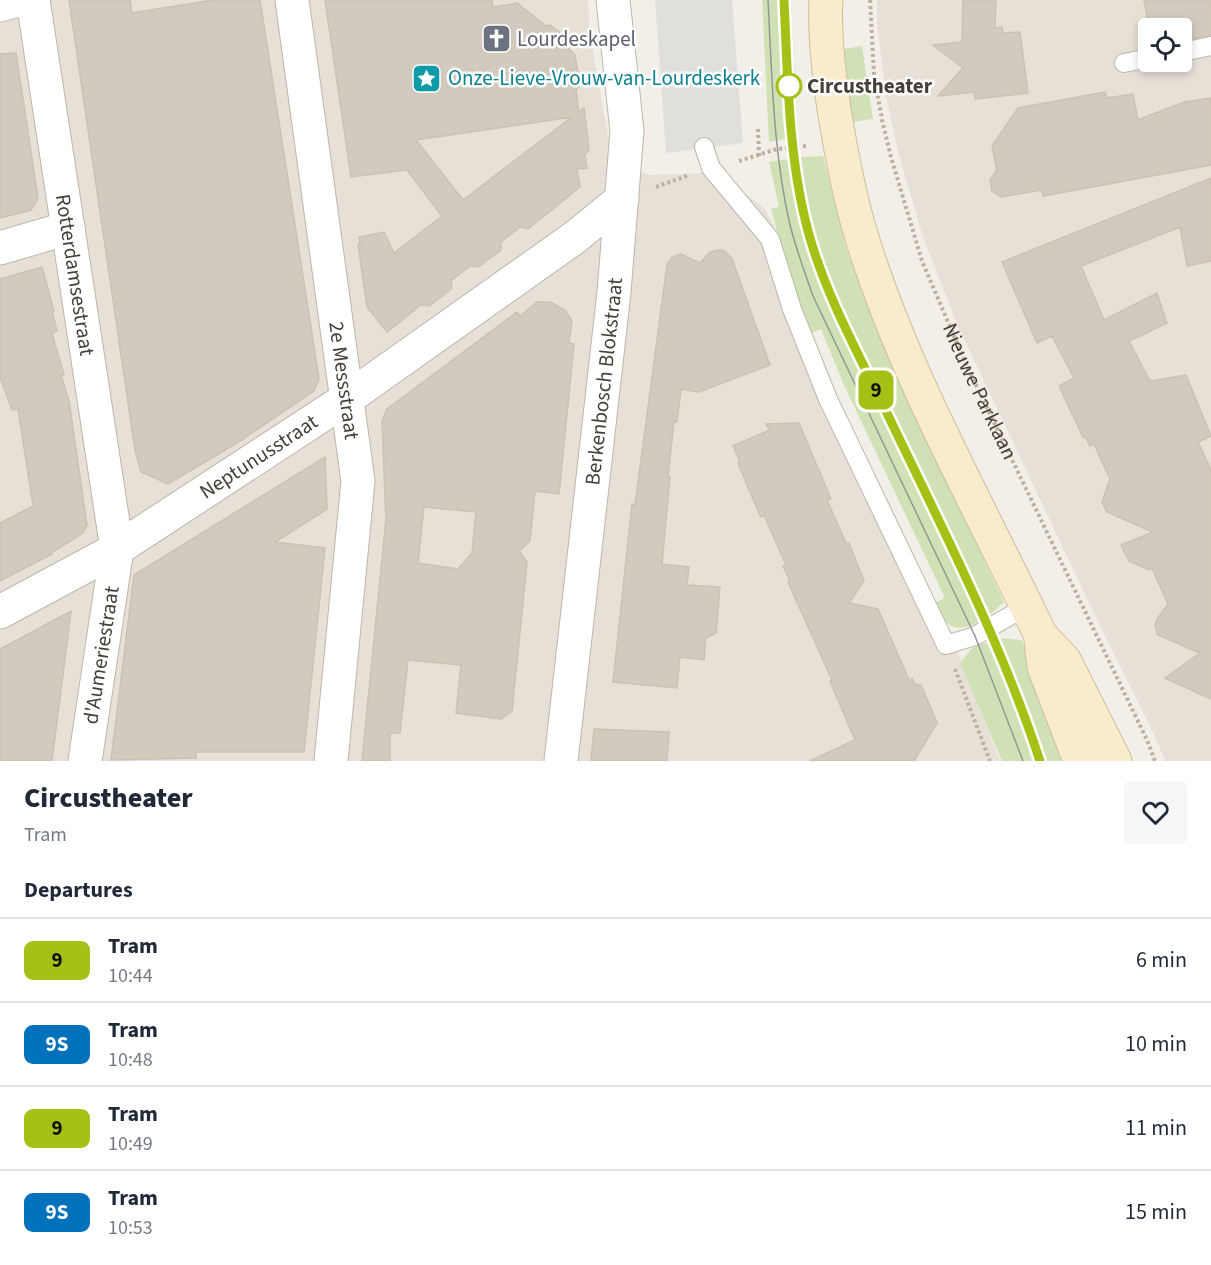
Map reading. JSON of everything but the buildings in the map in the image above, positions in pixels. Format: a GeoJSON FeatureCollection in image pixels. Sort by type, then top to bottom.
{"type":"FeatureCollection","features":[{"type":"Feature","properties":{"kind":"main road"},"geometry":{"type":"LineString","coordinates":[[826,0],[831,86],[840,144],[861,236],[889,315],[929,406],[1041,636],[1064,660],[1114,761]]}},
{"type":"Feature","properties":{"kind":"main road"},"geometry":{"type":"LineString","coordinates":[[1041,636],[1044,667],[1080,761]]}},
{"type":"Feature","properties":{"kind":"street"},"geometry":{"type":"LineString","coordinates":[[0,5],[18,0]]}},
{"type":"Feature","properties":{"kind":"street","name":"Rotterdamsestraat"},"geometry":{"type":"LineString","coordinates":[[33,0],[117,549]]}},
{"type":"Feature","properties":{"kind":"street","name":"2e Messstraat"},"geometry":{"type":"LineString","coordinates":[[292,0],[358,481],[331,761]]}},
{"type":"Feature","properties":{"kind":"street","name":"Berkenbosch Blokstraat"},"geometry":{"type":"LineString","coordinates":[[561,761],[614,292],[627,131],[613,0]]}},
{"type":"Feature","properties":{"kind":"street","name":"Neptunusstraat"},"geometry":{"type":"LineString","coordinates":[[0,612],[117,549],[348,398],[574,238],[621,199]]}},
{"type":"Feature","properties":{"kind":"street"},"geometry":{"type":"LineString","coordinates":[[0,248],[68,228]]}},
{"type":"Feature","properties":{"kind":"street","name":"d'Aumeriestraat"},"geometry":{"type":"LineString","coordinates":[[85,761],[117,549]]}},
{"type":"Feature","properties":{"kind":"lane"},"geometry":{"type":"LineString","coordinates":[[1192,50],[1211,46]]}},
{"type":"Feature","properties":{"kind":"lane"},"geometry":{"type":"LineString","coordinates":[[1124,63],[1138,60]]}},
{"type":"Feature","properties":{"kind":"lane"},"geometry":{"type":"LineString","coordinates":[[704,147],[711,168],[770,239],[792,309],[828,399],[946,645],[975,636],[1027,606]]}},
{"type":"Feature","properties":{"kind":"path","name":"Nieuwe Parklaan"},"geometry":{"type":"LineString","coordinates":[[870,0],[874,73],[882,120],[922,261],[965,362],[1155,761]]}},
{"type":"Feature","properties":{"kind":"path"},"geometry":{"type":"LineString","coordinates":[[758,129],[759,156],[777,149],[840,144]]}},
{"type":"Feature","properties":{"kind":"path"},"geometry":{"type":"LineString","coordinates":[[654,188],[711,168]]}},
{"type":"Feature","properties":{"kind":"path"},"geometry":{"type":"LineString","coordinates":[[946,645],[990,761]]}},
{"type":"Feature","properties":{"kind":"shaded area"},"geometry":{"type":"Polygon","coordinates":[[[0,0],[588,0],[590,34],[612,159],[649,175],[708,173],[749,196],[765,209],[775,229],[787,270],[833,392],[961,660],[1000,761],[0,761],[0,0]]]}},
{"type":"Feature","properties":{"kind":"shaded area"},"geometry":{"type":"Polygon","coordinates":[[[655,0],[732,0],[743,143],[666,153],[655,0]]]}},
{"type":"Feature","properties":{"kind":"shaded area"},"geometry":{"type":"Polygon","coordinates":[[[877,0],[1211,0],[1211,761],[1165,761],[957,324],[923,237],[899,155],[886,95],[877,24],[877,0]]]}},
{"type":"Feature","properties":{"kind":"green space"},"geometry":{"type":"Polygon","coordinates":[[[762,0],[791,0],[798,137],[769,142],[762,0]]]}},
{"type":"Feature","properties":{"kind":"green space"},"geometry":{"type":"Polygon","coordinates":[[[862,46],[873,119],[852,122],[844,49],[862,46]]]}},
{"type":"Feature","properties":{"kind":"green space"},"geometry":{"type":"Polygon","coordinates":[[[823,156],[846,248],[877,331],[1004,602],[985,618],[969,626],[961,628],[947,623],[934,603],[945,598],[843,383],[821,329],[809,334],[784,259],[771,208],[779,207],[769,162],[823,156]]]}},
{"type":"Feature","properties":{"kind":"green space"},"geometry":{"type":"Polygon","coordinates":[[[1000,638],[1021,640],[1072,761],[1002,761],[960,663],[972,648],[1000,638]]]}},
{"type":"Feature","properties":{"kind":"tram line"},"geometry":{"type":"LineString","coordinates":[[768,0],[774,113],[780,170],[790,225],[801,261],[813,296],[975,636],[1023,761]]}},
{"type":"Feature","properties":{"kind":"tram line"},"geometry":{"type":"LineString","coordinates":[[784,0],[792,145],[802,205],[819,263],[827,286],[987,628],[1012,685],[1040,761]]}},
{"type":"Feature","properties":{"kind":"tram line","name":"9"},"geometry":{"type":"LineString","coordinates":[[784,0],[793,146],[810,238],[827,286],[957,559],[996,647],[1040,761]]}},
{"type":"Feature","properties":{"kind":"place","name":"Lourdeskapel"},"geometry":{"type":"Point","coordinates":[496,39]}},
{"type":"Feature","properties":{"kind":"place","name":"Onze-Lieve-Vrouw-van-Lourdeskerk"},"geometry":{"type":"Point","coordinates":[427,78]}},
{"type":"Feature","properties":{"kind":"place","name":"Circustheater"},"geometry":{"type":"Point","coordinates":[789,86]}}]}
